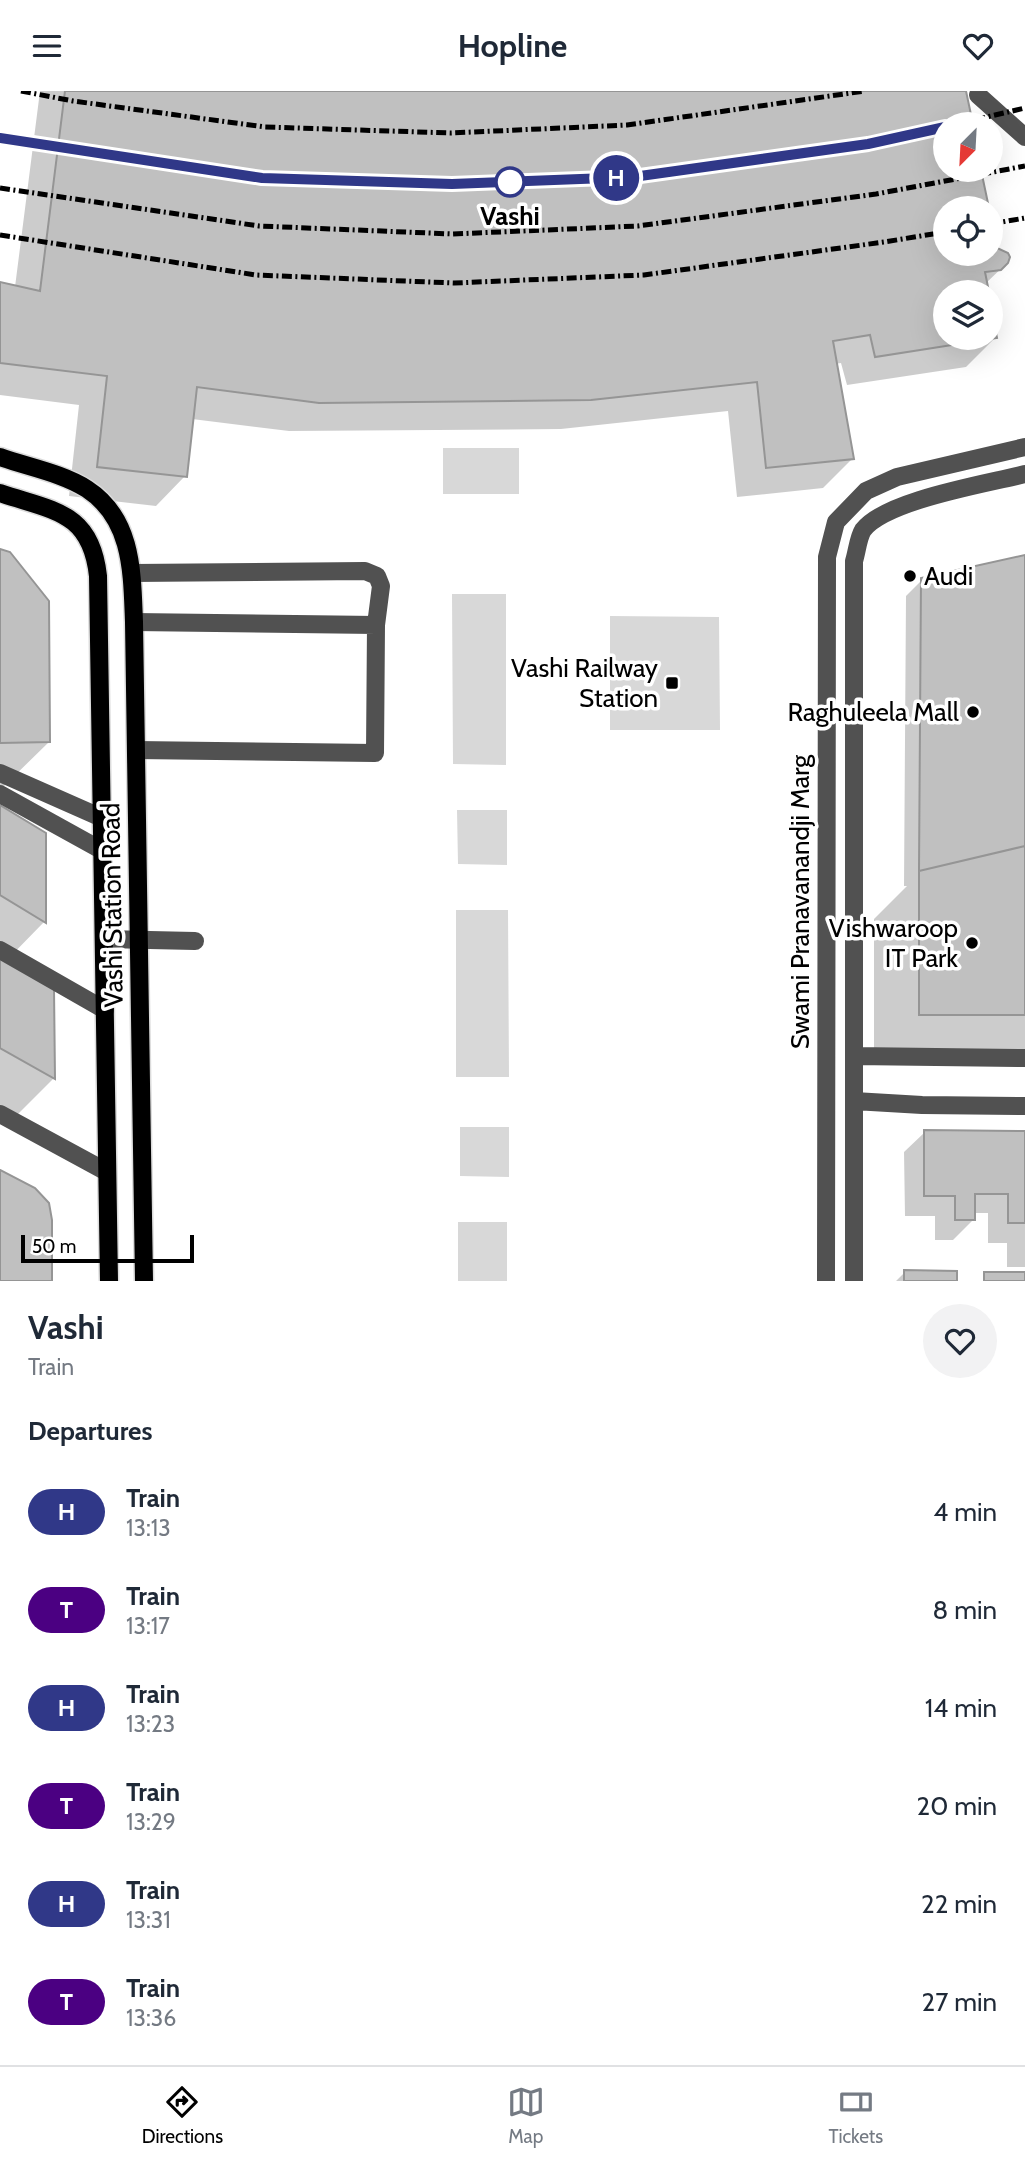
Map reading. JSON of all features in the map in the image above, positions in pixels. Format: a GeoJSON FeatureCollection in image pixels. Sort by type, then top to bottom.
{"type":"FeatureCollection","features":[{"type":"Feature","properties":{"kind":"main road","name":"Vashi Station Road"},"geometry":{"type":"LineString","coordinates":[[0,457],[64,478],[87,489],[106,506],[122,529],[129,552],[134,622],[144,1281]]}},
{"type":"Feature","properties":{"kind":"main road","name":"Vashi Station Road"},"geometry":{"type":"LineString","coordinates":[[0,493],[69,517],[82,528],[92,544],[98,576],[109,1281]]}},
{"type":"Feature","properties":{"kind":"street"},"geometry":{"type":"LineString","coordinates":[[978,95],[1025,137]]}},
{"type":"Feature","properties":{"kind":"street","name":"Swami Pranavanandji Marg"},"geometry":{"type":"LineString","coordinates":[[826,1281],[827,557],[836,522],[866,491],[897,477],[1025,447]]}},
{"type":"Feature","properties":{"kind":"street","name":"Swami Pranavanandji Marg"},"geometry":{"type":"LineString","coordinates":[[854,1281],[855,561],[862,531],[881,514],[905,504],[1025,474]]}},
{"type":"Feature","properties":{"kind":"street"},"geometry":{"type":"LineString","coordinates":[[132,573],[365,571],[377,576],[381,586],[376,625],[375,753],[136,750]]}},
{"type":"Feature","properties":{"kind":"street"},"geometry":{"type":"LineString","coordinates":[[827,588],[855,588]]}},
{"type":"Feature","properties":{"kind":"street"},"geometry":{"type":"LineString","coordinates":[[134,622],[376,625]]}},
{"type":"Feature","properties":{"kind":"street"},"geometry":{"type":"LineString","coordinates":[[0,772],[102,818]]}},
{"type":"Feature","properties":{"kind":"street"},"geometry":{"type":"LineString","coordinates":[[0,794],[103,851]]}},
{"type":"Feature","properties":{"kind":"street"},"geometry":{"type":"LineString","coordinates":[[0,937],[105,1003]]}},
{"type":"Feature","properties":{"kind":"street"},"geometry":{"type":"LineString","coordinates":[[104,939],[195,941]]}},
{"type":"Feature","properties":{"kind":"street"},"geometry":{"type":"LineString","coordinates":[[0,950],[105,1003]]}},
{"type":"Feature","properties":{"kind":"street"},"geometry":{"type":"LineString","coordinates":[[826,988],[854,989]]}},
{"type":"Feature","properties":{"kind":"street"},"geometry":{"type":"LineString","coordinates":[[854,1056],[1025,1058]]}},
{"type":"Feature","properties":{"kind":"street"},"geometry":{"type":"LineString","coordinates":[[854,1101],[1025,1106]]}},
{"type":"Feature","properties":{"kind":"street"},"geometry":{"type":"LineString","coordinates":[[0,1114],[107,1172]]}},
{"type":"Feature","properties":{"kind":"shaded area"},"geometry":{"type":"Polygon","coordinates":[[[443,448],[519,448],[519,494],[443,494],[443,448]]]}},
{"type":"Feature","properties":{"kind":"shaded area"},"geometry":{"type":"Polygon","coordinates":[[[452,594],[506,594],[506,765],[453,764],[452,594]]]}},
{"type":"Feature","properties":{"kind":"shaded area"},"geometry":{"type":"Polygon","coordinates":[[[610,616],[719,617],[720,730],[610,730],[610,616]]]}},
{"type":"Feature","properties":{"kind":"shaded area"},"geometry":{"type":"Polygon","coordinates":[[[457,810],[507,810],[507,865],[458,864],[457,810]]]}},
{"type":"Feature","properties":{"kind":"shaded area"},"geometry":{"type":"Polygon","coordinates":[[[456,910],[508,910],[509,1077],[456,1077],[456,910]]]}},
{"type":"Feature","properties":{"kind":"shaded area"},"geometry":{"type":"Polygon","coordinates":[[[460,1127],[509,1127],[509,1177],[460,1176],[460,1127]]]}},
{"type":"Feature","properties":{"kind":"shaded area"},"geometry":{"type":"Polygon","coordinates":[[[458,1222],[507,1222],[507,1281],[458,1281],[458,1222]]]}},
{"type":"Feature","properties":{"kind":"building","name":"Vashi"},"geometry":{"type":"Polygon","coordinates":[[[65,91],[966,91],[970,112],[933,112],[933,182],[984,182],[986,196],[933,196],[933,266],[1003,266],[1003,251],[1010,257],[1001,270],[985,272],[987,280],[933,280],[933,348],[875,357],[870,335],[833,341],[854,459],[766,468],[757,382],[591,400],[319,403],[197,387],[187,477],[97,467],[107,376],[0,363],[0,282],[40,291],[65,91]]]}},
{"type":"Feature","properties":{"kind":"building"},"geometry":{"type":"Polygon","coordinates":[[[0,549],[10,552],[49,601],[50,742],[0,743],[0,549]]]}},
{"type":"Feature","properties":{"kind":"building","name":"Raghuleela Mall"},"geometry":{"type":"Polygon","coordinates":[[[1025,555],[1025,846],[919,871],[921,578],[1025,555]]]}},
{"type":"Feature","properties":{"kind":"building"},"geometry":{"type":"Polygon","coordinates":[[[0,805],[46,833],[46,923],[0,895],[0,805]]]}},
{"type":"Feature","properties":{"kind":"building","name":"Vishwaroop IT Park"},"geometry":{"type":"Polygon","coordinates":[[[1025,846],[1025,1015],[919,1015],[919,871],[1025,846]]]}},
{"type":"Feature","properties":{"kind":"building"},"geometry":{"type":"Polygon","coordinates":[[[0,957],[54,989],[55,1079],[0,1048],[0,957]]]}},
{"type":"Feature","properties":{"kind":"building"},"geometry":{"type":"Polygon","coordinates":[[[924,1130],[1025,1131],[1025,1223],[1008,1223],[1008,1194],[975,1194],[975,1220],[955,1220],[955,1196],[924,1196],[924,1130]]]}},
{"type":"Feature","properties":{"kind":"building"},"geometry":{"type":"Polygon","coordinates":[[[0,1170],[35,1188],[49,1203],[52,1220],[52,1281],[0,1281],[0,1170]]]}},
{"type":"Feature","properties":{"kind":"building"},"geometry":{"type":"Polygon","coordinates":[[[904,1270],[957,1271],[957,1281],[904,1281],[904,1270]]]}},
{"type":"Feature","properties":{"kind":"building"},"geometry":{"type":"Polygon","coordinates":[[[984,1272],[1025,1272],[1025,1281],[984,1281],[984,1272]]]}},
{"type":"Feature","properties":{"kind":"railway"},"geometry":{"type":"LineString","coordinates":[[21,91],[73,101],[265,127],[451,133],[627,125],[865,91]]}},
{"type":"Feature","properties":{"kind":"railway"},"geometry":{"type":"LineString","coordinates":[[1003,113],[1025,108]]}},
{"type":"Feature","properties":{"kind":"railway"},"geometry":{"type":"LineString","coordinates":[[0,138],[262,178],[452,184],[633,177],[868,144],[933,130]]}},
{"type":"Feature","properties":{"kind":"railway"},"geometry":{"type":"LineString","coordinates":[[0,188],[259,226],[453,234],[638,226],[876,194],[1025,166]]}},
{"type":"Feature","properties":{"kind":"railway"},"geometry":{"type":"LineString","coordinates":[[1003,222],[1025,218]]}},
{"type":"Feature","properties":{"kind":"railway"},"geometry":{"type":"LineString","coordinates":[[0,235],[256,275],[454,283],[644,275],[933,234]]}},
{"type":"Feature","properties":{"kind":"train","name":"H"},"geometry":{"type":"LineString","coordinates":[[0,138],[262,178],[452,184],[633,177],[868,144],[933,130]]}},
{"type":"Feature","properties":{"kind":"place","name":"Vashi"},"geometry":{"type":"Point","coordinates":[510,182]}},
{"type":"Feature","properties":{"kind":"place","name":"Audi"},"geometry":{"type":"Point","coordinates":[910,576]}},
{"type":"Feature","properties":{"kind":"place","name":"Vashi Railway Station"},"geometry":{"type":"Point","coordinates":[672,683]}},
{"type":"Feature","properties":{"kind":"place","name":"Raghuleela Mall"},"geometry":{"type":"Point","coordinates":[973,712]}},
{"type":"Feature","properties":{"kind":"place","name":"Vishwaroop IT Park"},"geometry":{"type":"Point","coordinates":[972,943]}}]}
